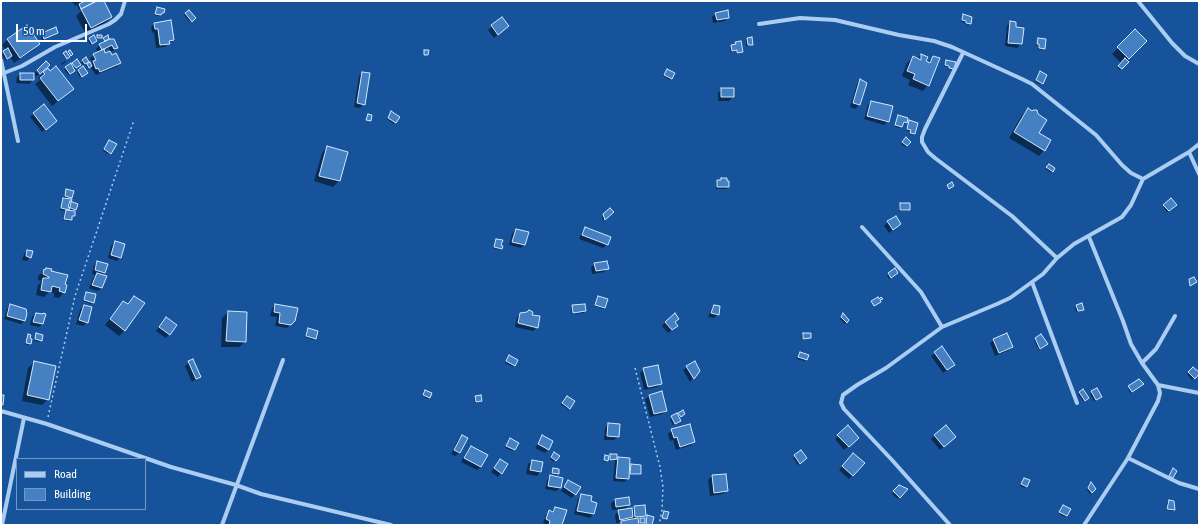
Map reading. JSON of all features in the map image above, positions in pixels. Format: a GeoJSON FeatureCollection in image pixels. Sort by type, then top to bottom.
{"type":"FeatureCollection","features":[{"type":"Feature","properties":{"kind":"street"},"geometry":{"type":"LineString","coordinates":[[4,73],[34,60],[55,47],[109,24],[121,14],[125,1]]}},
{"type":"Feature","properties":{"kind":"street"},"geometry":{"type":"LineString","coordinates":[[1138,1],[1172,43],[1185,56],[1199,64]]}},
{"type":"Feature","properties":{"kind":"street"},"geometry":{"type":"LineString","coordinates":[[759,24],[800,18],[835,20],[952,46],[1032,84],[1096,135],[1131,174],[1143,180]]}},
{"type":"Feature","properties":{"kind":"street"},"geometry":{"type":"LineString","coordinates":[[964,53],[925,129],[922,142],[928,152],[1012,216],[1057,258]]}},
{"type":"Feature","properties":{"kind":"street"},"geometry":{"type":"LineString","coordinates":[[1,60],[18,141]]}},
{"type":"Feature","properties":{"kind":"street"},"geometry":{"type":"LineString","coordinates":[[950,525],[844,409],[841,402],[843,396],[848,390],[886,368],[942,327],[1010,298],[1043,274],[1057,258],[1074,244],[1089,237],[1122,217],[1131,205],[1143,180],[1199,144]]}},
{"type":"Feature","properties":{"kind":"street"},"geometry":{"type":"LineString","coordinates":[[1188,152],[1199,174]]}},
{"type":"Feature","properties":{"kind":"street"},"geometry":{"type":"LineString","coordinates":[[862,227],[921,292],[942,327]]}},
{"type":"Feature","properties":{"kind":"street"},"geometry":{"type":"LineString","coordinates":[[1084,525],[1128,458],[1158,401],[1160,393],[1158,385],[1130,344],[1123,322],[1089,237]]}},
{"type":"Feature","properties":{"kind":"street"},"geometry":{"type":"LineString","coordinates":[[1032,282],[1076,403]]}},
{"type":"Feature","properties":{"kind":"street"},"geometry":{"type":"LineString","coordinates":[[1142,363],[1156,349],[1175,316]]}},
{"type":"Feature","properties":{"kind":"street"},"geometry":{"type":"LineString","coordinates":[[222,525],[283,360]]}},
{"type":"Feature","properties":{"kind":"street"},"geometry":{"type":"LineString","coordinates":[[1158,385],[1199,393]]}},
{"type":"Feature","properties":{"kind":"street"},"geometry":{"type":"LineString","coordinates":[[1,411],[47,424],[145,458]]}},
{"type":"Feature","properties":{"kind":"street"},"geometry":{"type":"LineString","coordinates":[[2,525],[24,418]]}},
{"type":"Feature","properties":{"kind":"street"},"geometry":{"type":"LineString","coordinates":[[146,458],[261,494],[390,525]]}},
{"type":"Feature","properties":{"kind":"street"},"geometry":{"type":"LineString","coordinates":[[1128,458],[1179,483],[1199,489]]}},
{"type":"Feature","properties":{"kind":"path"},"geometry":{"type":"LineString","coordinates":[[47,424],[75,296],[134,120]]}},
{"type":"Feature","properties":{"kind":"path"},"geometry":{"type":"LineString","coordinates":[[635,368],[660,467],[663,487],[662,510],[659,525]]}},
{"type":"Feature","properties":{"kind":"building"},"geometry":{"type":"Polygon","coordinates":[[[85,1],[96,1],[81,9],[79,4],[85,1]]]}},
{"type":"Feature","properties":{"kind":"building"},"geometry":{"type":"Polygon","coordinates":[[[97,1],[104,1],[112,17],[91,28],[81,9],[97,1]]]}},
{"type":"Feature","properties":{"kind":"building"},"geometry":{"type":"Polygon","coordinates":[[[157,7],[165,9],[164,13],[161,15],[155,14],[157,7]]]}},
{"type":"Feature","properties":{"kind":"building"},"geometry":{"type":"Polygon","coordinates":[[[189,10],[196,18],[192,22],[185,13],[189,10]]]}},
{"type":"Feature","properties":{"kind":"building"},"geometry":{"type":"Polygon","coordinates":[[[728,10],[729,18],[717,20],[715,13],[728,10]]]}},
{"type":"Feature","properties":{"kind":"building"},"geometry":{"type":"Polygon","coordinates":[[[963,14],[972,17],[971,24],[962,20],[963,14]]]}},
{"type":"Feature","properties":{"kind":"building"},"geometry":{"type":"Polygon","coordinates":[[[502,17],[509,26],[498,35],[491,25],[502,17]]]}},
{"type":"Feature","properties":{"kind":"building"},"geometry":{"type":"Polygon","coordinates":[[[171,20],[174,40],[169,41],[170,44],[160,45],[158,29],[155,29],[154,23],[171,20]]]}},
{"type":"Feature","properties":{"kind":"building"},"geometry":{"type":"Polygon","coordinates":[[[1010,21],[1016,22],[1016,27],[1024,28],[1022,44],[1008,43],[1010,21]]]}},
{"type":"Feature","properties":{"kind":"building"},"geometry":{"type":"Polygon","coordinates":[[[27,25],[40,44],[20,58],[7,39],[27,25]]]}},
{"type":"Feature","properties":{"kind":"building"},"geometry":{"type":"Polygon","coordinates":[[[56,27],[58,33],[44,39],[42,33],[56,27]]]}},
{"type":"Feature","properties":{"kind":"building"},"geometry":{"type":"Polygon","coordinates":[[[1135,29],[1147,41],[1129,59],[1117,47],[1135,29]]]}},
{"type":"Feature","properties":{"kind":"building"},"geometry":{"type":"Polygon","coordinates":[[[94,35],[97,41],[92,44],[89,38],[94,35]]]}},
{"type":"Feature","properties":{"kind":"building"},"geometry":{"type":"Polygon","coordinates":[[[97,35],[102,35],[102,38],[97,38],[97,35]]]}},
{"type":"Feature","properties":{"kind":"building"},"geometry":{"type":"Polygon","coordinates":[[[108,35],[109,39],[105,41],[103,38],[108,35]]]}},
{"type":"Feature","properties":{"kind":"building"},"geometry":{"type":"Polygon","coordinates":[[[752,37],[753,45],[748,45],[747,38],[752,37]]]}},
{"type":"Feature","properties":{"kind":"building"},"geometry":{"type":"Polygon","coordinates":[[[1038,38],[1046,39],[1045,49],[1039,48],[1039,44],[1037,44],[1038,38]]]}},
{"type":"Feature","properties":{"kind":"building"},"geometry":{"type":"Polygon","coordinates":[[[110,39],[114,39],[118,48],[114,49],[112,45],[102,50],[99,44],[110,39]]]}},
{"type":"Feature","properties":{"kind":"building"},"geometry":{"type":"Polygon","coordinates":[[[741,41],[743,52],[737,53],[737,50],[732,51],[731,45],[736,44],[735,42],[741,41]]]}},
{"type":"Feature","properties":{"kind":"building"},"geometry":{"type":"Polygon","coordinates":[[[8,48],[12,56],[7,59],[3,51],[8,48]]]}},
{"type":"Feature","properties":{"kind":"building"},"geometry":{"type":"Polygon","coordinates":[[[104,49],[105,53],[110,51],[112,55],[116,53],[121,63],[100,72],[98,68],[96,69],[93,61],[96,60],[93,54],[104,49]]]}},
{"type":"Feature","properties":{"kind":"building"},"geometry":{"type":"Polygon","coordinates":[[[70,50],[73,54],[71,56],[68,51],[70,50]]]}},
{"type":"Feature","properties":{"kind":"building"},"geometry":{"type":"Polygon","coordinates":[[[424,50],[429,50],[428,55],[424,55],[424,50]]]}},
{"type":"Feature","properties":{"kind":"building"},"geometry":{"type":"Polygon","coordinates":[[[66,51],[70,57],[67,59],[63,53],[66,51]]]}},
{"type":"Feature","properties":{"kind":"building"},"geometry":{"type":"Polygon","coordinates":[[[921,54],[928,57],[926,61],[930,63],[933,56],[940,58],[929,86],[913,79],[915,74],[907,71],[913,56],[921,60],[921,54]]]}},
{"type":"Feature","properties":{"kind":"building"},"geometry":{"type":"Polygon","coordinates":[[[86,57],[89,62],[85,64],[82,60],[86,57]]]}},
{"type":"Feature","properties":{"kind":"building"},"geometry":{"type":"Polygon","coordinates":[[[1125,58],[1129,62],[1122,69],[1118,66],[1125,58]]]}},
{"type":"Feature","properties":{"kind":"building"},"geometry":{"type":"Polygon","coordinates":[[[77,59],[81,65],[76,68],[72,63],[77,59]]]}},
{"type":"Feature","properties":{"kind":"building"},"geometry":{"type":"Polygon","coordinates":[[[946,60],[956,62],[954,69],[945,65],[946,60]]]}},
{"type":"Feature","properties":{"kind":"building"},"geometry":{"type":"Polygon","coordinates":[[[46,61],[50,65],[40,74],[37,70],[46,61]]]}},
{"type":"Feature","properties":{"kind":"building"},"geometry":{"type":"Polygon","coordinates":[[[90,62],[92,66],[89,68],[87,64],[90,62]]]}},
{"type":"Feature","properties":{"kind":"building"},"geometry":{"type":"Polygon","coordinates":[[[71,63],[75,71],[70,74],[65,67],[71,63]]]}},
{"type":"Feature","properties":{"kind":"building"},"geometry":{"type":"Polygon","coordinates":[[[56,66],[74,89],[58,101],[40,78],[45,74],[43,72],[48,68],[50,71],[56,66]]]}},
{"type":"Feature","properties":{"kind":"building"},"geometry":{"type":"Polygon","coordinates":[[[83,66],[88,73],[82,77],[78,70],[83,66]]]}},
{"type":"Feature","properties":{"kind":"building"},"geometry":{"type":"Polygon","coordinates":[[[667,69],[675,73],[672,79],[664,75],[667,69]]]}},
{"type":"Feature","properties":{"kind":"building"},"geometry":{"type":"Polygon","coordinates":[[[1040,71],[1047,75],[1043,84],[1036,80],[1040,71]]]}},
{"type":"Feature","properties":{"kind":"building"},"geometry":{"type":"Polygon","coordinates":[[[362,72],[370,73],[365,105],[357,103],[362,72]]]}},
{"type":"Feature","properties":{"kind":"building"},"geometry":{"type":"Polygon","coordinates":[[[20,73],[34,73],[34,80],[20,80],[20,73]]]}},
{"type":"Feature","properties":{"kind":"building"},"geometry":{"type":"Polygon","coordinates":[[[860,79],[867,83],[860,105],[853,103],[860,79]]]}},
{"type":"Feature","properties":{"kind":"building"},"geometry":{"type":"Polygon","coordinates":[[[721,88],[734,88],[734,97],[721,97],[721,88]]]}},
{"type":"Feature","properties":{"kind":"building"},"geometry":{"type":"Polygon","coordinates":[[[871,101],[893,106],[889,122],[867,116],[871,101]]]}},
{"type":"Feature","properties":{"kind":"building"},"geometry":{"type":"Polygon","coordinates":[[[44,104],[57,121],[46,130],[33,113],[44,104]]]}},
{"type":"Feature","properties":{"kind":"building"},"geometry":{"type":"Polygon","coordinates":[[[1028,108],[1032,111],[1037,110],[1038,114],[1047,120],[1039,133],[1051,140],[1045,151],[1014,132],[1028,108]]]}},
{"type":"Feature","properties":{"kind":"building"},"geometry":{"type":"Polygon","coordinates":[[[391,111],[400,117],[396,123],[388,118],[391,111]]]}},
{"type":"Feature","properties":{"kind":"building"},"geometry":{"type":"Polygon","coordinates":[[[368,114],[372,115],[371,121],[366,120],[368,114]]]}},
{"type":"Feature","properties":{"kind":"building"},"geometry":{"type":"Polygon","coordinates":[[[898,115],[908,118],[907,123],[904,122],[902,127],[895,125],[898,115]]]}},
{"type":"Feature","properties":{"kind":"building"},"geometry":{"type":"Polygon","coordinates":[[[909,120],[918,123],[915,134],[910,133],[911,130],[907,129],[909,120]]]}},
{"type":"Feature","properties":{"kind":"building"},"geometry":{"type":"Polygon","coordinates":[[[906,137],[911,142],[907,146],[902,142],[906,137]]]}},
{"type":"Feature","properties":{"kind":"building"},"geometry":{"type":"Polygon","coordinates":[[[109,140],[117,144],[111,154],[104,149],[109,140]]]}},
{"type":"Feature","properties":{"kind":"building"},"geometry":{"type":"Polygon","coordinates":[[[327,146],[348,152],[340,181],[319,176],[327,146]]]}},
{"type":"Feature","properties":{"kind":"building"},"geometry":{"type":"Polygon","coordinates":[[[1049,164],[1055,168],[1053,172],[1046,167],[1049,164]]]}},
{"type":"Feature","properties":{"kind":"building"},"geometry":{"type":"Polygon","coordinates":[[[721,178],[727,178],[727,181],[729,181],[729,187],[717,187],[717,180],[721,180],[721,178]]]}},
{"type":"Feature","properties":{"kind":"building"},"geometry":{"type":"Polygon","coordinates":[[[952,182],[954,186],[949,189],[947,185],[952,182]]]}},
{"type":"Feature","properties":{"kind":"building"},"geometry":{"type":"Polygon","coordinates":[[[66,189],[74,191],[72,198],[65,196],[66,189]]]}},
{"type":"Feature","properties":{"kind":"building"},"geometry":{"type":"Polygon","coordinates":[[[63,198],[72,199],[69,210],[61,208],[63,198]]]}},
{"type":"Feature","properties":{"kind":"building"},"geometry":{"type":"Polygon","coordinates":[[[1171,198],[1177,205],[1169,211],[1163,205],[1171,198]]]}},
{"type":"Feature","properties":{"kind":"building"},"geometry":{"type":"Polygon","coordinates":[[[70,201],[78,204],[76,210],[68,207],[70,201]]]}},
{"type":"Feature","properties":{"kind":"building"},"geometry":{"type":"Polygon","coordinates":[[[900,203],[910,203],[910,210],[900,210],[900,203]]]}},
{"type":"Feature","properties":{"kind":"building"},"geometry":{"type":"Polygon","coordinates":[[[610,208],[614,212],[605,220],[603,214],[610,208]]]}},
{"type":"Feature","properties":{"kind":"building"},"geometry":{"type":"Polygon","coordinates":[[[66,210],[75,211],[75,216],[72,216],[72,220],[64,219],[66,210]]]}},
{"type":"Feature","properties":{"kind":"building"},"geometry":{"type":"Polygon","coordinates":[[[896,216],[901,224],[893,230],[887,221],[896,216]]]}},
{"type":"Feature","properties":{"kind":"building"},"geometry":{"type":"Polygon","coordinates":[[[585,227],[611,237],[608,245],[582,235],[585,227]]]}},
{"type":"Feature","properties":{"kind":"building"},"geometry":{"type":"Polygon","coordinates":[[[516,229],[529,232],[525,245],[512,242],[516,229]]]}},
{"type":"Feature","properties":{"kind":"building"},"geometry":{"type":"Polygon","coordinates":[[[496,239],[503,240],[501,245],[503,246],[502,249],[494,247],[496,239]]]}},
{"type":"Feature","properties":{"kind":"building"},"geometry":{"type":"Polygon","coordinates":[[[115,241],[125,244],[121,258],[111,255],[115,241]]]}},
{"type":"Feature","properties":{"kind":"building"},"geometry":{"type":"Polygon","coordinates":[[[27,250],[33,251],[31,258],[26,256],[27,250]]]}},
{"type":"Feature","properties":{"kind":"building"},"geometry":{"type":"Polygon","coordinates":[[[97,261],[108,264],[105,273],[95,270],[97,261]]]}},
{"type":"Feature","properties":{"kind":"building"},"geometry":{"type":"Polygon","coordinates":[[[607,261],[609,269],[596,271],[594,263],[607,261]]]}},
{"type":"Feature","properties":{"kind":"building"},"geometry":{"type":"Polygon","coordinates":[[[46,268],[52,269],[51,271],[68,275],[65,284],[67,285],[65,293],[59,291],[60,288],[52,286],[51,292],[41,290],[43,278],[49,278],[43,274],[44,269],[45,270],[46,268]]]}},
{"type":"Feature","properties":{"kind":"building"},"geometry":{"type":"Polygon","coordinates":[[[895,268],[898,273],[891,278],[888,273],[895,268]]]}},
{"type":"Feature","properties":{"kind":"building"},"geometry":{"type":"Polygon","coordinates":[[[97,273],[107,276],[102,288],[92,285],[97,273]]]}},
{"type":"Feature","properties":{"kind":"building"},"geometry":{"type":"Polygon","coordinates":[[[1194,277],[1197,282],[1190,286],[1189,279],[1194,277]]]}},
{"type":"Feature","properties":{"kind":"building"},"geometry":{"type":"Polygon","coordinates":[[[86,292],[96,294],[94,303],[84,300],[86,292]]]}},
{"type":"Feature","properties":{"kind":"building"},"geometry":{"type":"Polygon","coordinates":[[[134,296],[145,303],[125,331],[110,319],[123,301],[128,304],[134,296]]]}},
{"type":"Feature","properties":{"kind":"building"},"geometry":{"type":"Polygon","coordinates":[[[598,296],[608,299],[605,308],[595,305],[598,296]]]}},
{"type":"Feature","properties":{"kind":"building"},"geometry":{"type":"Polygon","coordinates":[[[878,297],[879,299],[881,297],[883,299],[874,306],[871,301],[878,297]]]}},
{"type":"Feature","properties":{"kind":"building"},"geometry":{"type":"Polygon","coordinates":[[[1082,303],[1084,310],[1078,311],[1076,305],[1082,303]]]}},
{"type":"Feature","properties":{"kind":"building"},"geometry":{"type":"Polygon","coordinates":[[[10,304],[26,309],[27,314],[25,321],[7,316],[10,304]]]}},
{"type":"Feature","properties":{"kind":"building"},"geometry":{"type":"Polygon","coordinates":[[[275,304],[298,308],[295,321],[291,325],[279,323],[280,313],[274,312],[275,304]]]}},
{"type":"Feature","properties":{"kind":"building"},"geometry":{"type":"Polygon","coordinates":[[[585,304],[586,311],[573,313],[572,305],[585,304]]]}},
{"type":"Feature","properties":{"kind":"building"},"geometry":{"type":"Polygon","coordinates":[[[84,305],[92,307],[88,323],[79,320],[84,305]]]}},
{"type":"Feature","properties":{"kind":"building"},"geometry":{"type":"Polygon","coordinates":[[[714,305],[720,306],[719,315],[711,313],[714,305]]]}},
{"type":"Feature","properties":{"kind":"building"},"geometry":{"type":"Polygon","coordinates":[[[529,310],[533,312],[532,315],[540,316],[538,328],[518,323],[520,313],[527,312],[529,310]]]}},
{"type":"Feature","properties":{"kind":"building"},"geometry":{"type":"Polygon","coordinates":[[[228,311],[247,312],[246,342],[226,341],[228,311]]]}},
{"type":"Feature","properties":{"kind":"building"},"geometry":{"type":"Polygon","coordinates":[[[36,313],[46,314],[43,324],[33,322],[36,313]]]}},
{"type":"Feature","properties":{"kind":"building"},"geometry":{"type":"Polygon","coordinates":[[[675,313],[679,319],[675,322],[678,326],[672,330],[665,322],[675,313]]]}},
{"type":"Feature","properties":{"kind":"building"},"geometry":{"type":"Polygon","coordinates":[[[843,313],[849,320],[847,323],[841,317],[843,313]]]}},
{"type":"Feature","properties":{"kind":"building"},"geometry":{"type":"Polygon","coordinates":[[[166,317],[177,325],[170,335],[159,327],[166,317]]]}},
{"type":"Feature","properties":{"kind":"building"},"geometry":{"type":"Polygon","coordinates":[[[308,328],[318,331],[316,339],[306,336],[308,328]]]}},
{"type":"Feature","properties":{"kind":"building"},"geometry":{"type":"Polygon","coordinates":[[[36,333],[43,335],[42,341],[35,339],[36,333]]]}},
{"type":"Feature","properties":{"kind":"building"},"geometry":{"type":"Polygon","coordinates":[[[803,333],[811,333],[811,338],[803,339],[803,333]]]}},
{"type":"Feature","properties":{"kind":"building"},"geometry":{"type":"Polygon","coordinates":[[[1007,333],[1013,347],[999,353],[993,339],[1007,333]]]}},
{"type":"Feature","properties":{"kind":"building"},"geometry":{"type":"Polygon","coordinates":[[[28,334],[31,335],[31,344],[26,343],[28,334]]]}},
{"type":"Feature","properties":{"kind":"building"},"geometry":{"type":"Polygon","coordinates":[[[1041,334],[1048,344],[1040,349],[1035,338],[1041,334]]]}},
{"type":"Feature","properties":{"kind":"building"},"geometry":{"type":"Polygon","coordinates":[[[942,346],[955,365],[947,370],[934,352],[942,346]]]}},
{"type":"Feature","properties":{"kind":"building"},"geometry":{"type":"Polygon","coordinates":[[[800,352],[809,355],[807,360],[798,357],[800,352]]]}},
{"type":"Feature","properties":{"kind":"building"},"geometry":{"type":"Polygon","coordinates":[[[509,355],[518,360],[515,366],[506,361],[509,355]]]}},
{"type":"Feature","properties":{"kind":"building"},"geometry":{"type":"Polygon","coordinates":[[[193,359],[201,377],[196,379],[188,361],[193,359]]]}},
{"type":"Feature","properties":{"kind":"building"},"geometry":{"type":"Polygon","coordinates":[[[34,361],[56,366],[49,400],[27,395],[34,361]]]}},
{"type":"Feature","properties":{"kind":"building"},"geometry":{"type":"Polygon","coordinates":[[[695,361],[700,371],[694,379],[686,366],[695,361]]]}},
{"type":"Feature","properties":{"kind":"building"},"geometry":{"type":"Polygon","coordinates":[[[658,365],[662,384],[648,387],[643,368],[658,365]]]}},
{"type":"Feature","properties":{"kind":"building"},"geometry":{"type":"Polygon","coordinates":[[[1193,367],[1199,372],[1195,379],[1188,372],[1193,367]]]}},
{"type":"Feature","properties":{"kind":"building"},"geometry":{"type":"Polygon","coordinates":[[[1139,379],[1144,384],[1132,392],[1128,386],[1139,379]]]}},
{"type":"Feature","properties":{"kind":"building"},"geometry":{"type":"Polygon","coordinates":[[[1097,388],[1102,397],[1096,400],[1091,391],[1097,388]]]}},
{"type":"Feature","properties":{"kind":"building"},"geometry":{"type":"Polygon","coordinates":[[[1083,389],[1089,398],[1085,401],[1079,392],[1083,389]]]}},
{"type":"Feature","properties":{"kind":"building"},"geometry":{"type":"Polygon","coordinates":[[[425,390],[432,393],[430,398],[423,395],[425,390]]]}},
{"type":"Feature","properties":{"kind":"building"},"geometry":{"type":"Polygon","coordinates":[[[662,391],[667,411],[654,414],[649,395],[662,391]]]}},
{"type":"Feature","properties":{"kind":"building"},"geometry":{"type":"Polygon","coordinates":[[[1,395],[4,395],[3,405],[1,405],[1,395]]]}},
{"type":"Feature","properties":{"kind":"building"},"geometry":{"type":"Polygon","coordinates":[[[481,395],[482,401],[476,402],[475,396],[481,395]]]}},
{"type":"Feature","properties":{"kind":"building"},"geometry":{"type":"Polygon","coordinates":[[[567,396],[575,401],[570,409],[562,403],[567,396]]]}},
{"type":"Feature","properties":{"kind":"building"},"geometry":{"type":"Polygon","coordinates":[[[683,410],[685,414],[681,417],[678,413],[683,410]]]}},
{"type":"Feature","properties":{"kind":"building"},"geometry":{"type":"Polygon","coordinates":[[[677,413],[681,421],[675,424],[671,416],[677,413]]]}},
{"type":"Feature","properties":{"kind":"building"},"geometry":{"type":"Polygon","coordinates":[[[608,423],[620,424],[619,437],[607,436],[608,423]]]}},
{"type":"Feature","properties":{"kind":"building"},"geometry":{"type":"Polygon","coordinates":[[[690,424],[695,442],[680,447],[677,437],[674,438],[671,429],[690,424]]]}},
{"type":"Feature","properties":{"kind":"building"},"geometry":{"type":"Polygon","coordinates":[[[848,425],[859,438],[849,447],[837,435],[848,425]]]}},
{"type":"Feature","properties":{"kind":"building"},"geometry":{"type":"Polygon","coordinates":[[[946,425],[956,437],[944,447],[934,435],[946,425]]]}},
{"type":"Feature","properties":{"kind":"building"},"geometry":{"type":"Polygon","coordinates":[[[462,435],[468,438],[460,453],[454,450],[462,435]]]}},
{"type":"Feature","properties":{"kind":"building"},"geometry":{"type":"Polygon","coordinates":[[[542,435],[553,441],[549,450],[538,444],[542,435]]]}},
{"type":"Feature","properties":{"kind":"building"},"geometry":{"type":"Polygon","coordinates":[[[510,438],[519,443],[515,450],[506,446],[510,438]]]}},
{"type":"Feature","properties":{"kind":"building"},"geometry":{"type":"Polygon","coordinates":[[[471,446],[488,455],[481,467],[464,458],[471,446]]]}},
{"type":"Feature","properties":{"kind":"building"},"geometry":{"type":"Polygon","coordinates":[[[801,450],[807,458],[800,464],[794,455],[801,450]]]}},
{"type":"Feature","properties":{"kind":"building"},"geometry":{"type":"Polygon","coordinates":[[[554,452],[560,456],[556,461],[551,457],[554,452]]]}},
{"type":"Feature","properties":{"kind":"building"},"geometry":{"type":"Polygon","coordinates":[[[853,453],[865,463],[853,476],[842,466],[853,453]]]}},
{"type":"Feature","properties":{"kind":"building"},"geometry":{"type":"Polygon","coordinates":[[[610,454],[617,454],[617,459],[610,460],[610,454]]]}},
{"type":"Feature","properties":{"kind":"building"},"geometry":{"type":"Polygon","coordinates":[[[605,455],[609,456],[608,461],[604,460],[605,455]]]}},
{"type":"Feature","properties":{"kind":"building"},"geometry":{"type":"Polygon","coordinates":[[[618,457],[630,458],[629,479],[616,478],[618,457]]]}},
{"type":"Feature","properties":{"kind":"building"},"geometry":{"type":"Polygon","coordinates":[[[500,459],[508,464],[502,474],[494,468],[500,459]]]}},
{"type":"Feature","properties":{"kind":"building"},"geometry":{"type":"Polygon","coordinates":[[[532,460],[543,462],[541,472],[530,470],[532,460]]]}},
{"type":"Feature","properties":{"kind":"building"},"geometry":{"type":"Polygon","coordinates":[[[631,464],[641,465],[641,474],[630,474],[631,464]]]}},
{"type":"Feature","properties":{"kind":"building"},"geometry":{"type":"Polygon","coordinates":[[[553,468],[559,469],[559,474],[552,473],[553,468]]]}},
{"type":"Feature","properties":{"kind":"building"},"geometry":{"type":"Polygon","coordinates":[[[1173,468],[1177,471],[1173,478],[1169,476],[1173,468]]]}},
{"type":"Feature","properties":{"kind":"building"},"geometry":{"type":"Polygon","coordinates":[[[726,474],[728,491],[714,493],[712,475],[726,474]]]}},
{"type":"Feature","properties":{"kind":"building"},"geometry":{"type":"Polygon","coordinates":[[[550,475],[563,478],[561,488],[548,486],[550,475]]]}},
{"type":"Feature","properties":{"kind":"building"},"geometry":{"type":"Polygon","coordinates":[[[1024,478],[1030,480],[1027,487],[1021,484],[1024,478]]]}},
{"type":"Feature","properties":{"kind":"building"},"geometry":{"type":"Polygon","coordinates":[[[568,480],[581,487],[576,495],[564,487],[568,480]]]}},
{"type":"Feature","properties":{"kind":"building"},"geometry":{"type":"Polygon","coordinates":[[[1091,482],[1096,489],[1092,493],[1088,488],[1091,482]]]}},
{"type":"Feature","properties":{"kind":"building"},"geometry":{"type":"Polygon","coordinates":[[[899,485],[908,489],[900,498],[893,491],[899,485]]]}},
{"type":"Feature","properties":{"kind":"building"},"geometry":{"type":"Polygon","coordinates":[[[581,494],[592,496],[591,501],[597,503],[594,514],[577,511],[581,494]]]}},
{"type":"Feature","properties":{"kind":"building"},"geometry":{"type":"Polygon","coordinates":[[[629,497],[630,505],[616,507],[615,499],[629,497]]]}},
{"type":"Feature","properties":{"kind":"building"},"geometry":{"type":"Polygon","coordinates":[[[1169,500],[1174,501],[1175,510],[1167,509],[1169,500]]]}},
{"type":"Feature","properties":{"kind":"building"},"geometry":{"type":"Polygon","coordinates":[[[645,505],[646,516],[635,517],[634,506],[645,505]]]}},
{"type":"Feature","properties":{"kind":"building"},"geometry":{"type":"Polygon","coordinates":[[[1063,505],[1071,509],[1067,516],[1059,512],[1063,505]]]}},
{"type":"Feature","properties":{"kind":"building"},"geometry":{"type":"Polygon","coordinates":[[[555,507],[567,510],[562,525],[549,525],[550,521],[546,519],[549,510],[553,512],[555,507]]]}},
{"type":"Feature","properties":{"kind":"building"},"geometry":{"type":"Polygon","coordinates":[[[632,508],[633,517],[620,520],[618,510],[632,508]]]}},
{"type":"Feature","properties":{"kind":"building"},"geometry":{"type":"Polygon","coordinates":[[[664,511],[669,512],[667,519],[662,518],[664,511]]]}},
{"type":"Feature","properties":{"kind":"building"},"geometry":{"type":"Polygon","coordinates":[[[647,515],[654,517],[652,525],[646,524],[647,515]]]}},
{"type":"Feature","properties":{"kind":"building"},"geometry":{"type":"Polygon","coordinates":[[[638,518],[639,525],[621,525],[621,521],[638,518]]]}},
{"type":"Feature","properties":{"kind":"building"},"geometry":{"type":"Polygon","coordinates":[[[640,518],[645,518],[645,523],[640,523],[640,518]]]}}]}
